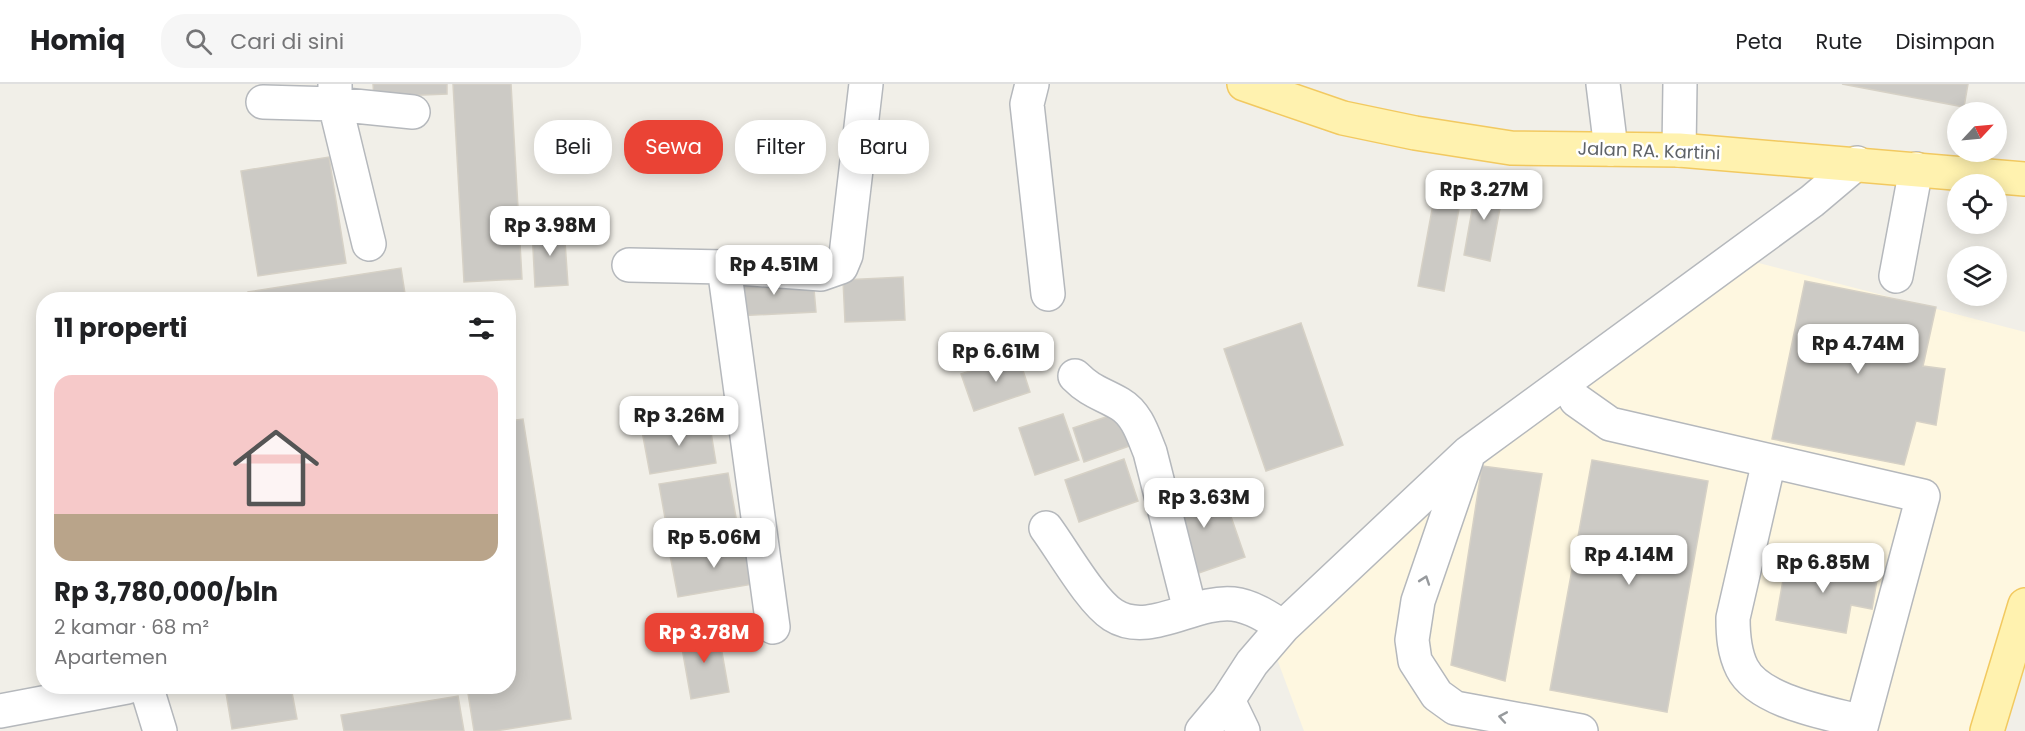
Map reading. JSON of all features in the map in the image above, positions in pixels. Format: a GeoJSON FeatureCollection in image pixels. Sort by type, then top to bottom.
{"type":"FeatureCollection","features":[{"type":"Feature","properties":{"kind":"main road","name":"Jalan RA. Kartini"},"geometry":{"type":"LineString","coordinates":[[1244,84],[1342,118],[1415,133],[1511,148],[1679,150],[1857,163],[2025,179]]}},
{"type":"Feature","properties":{"kind":"main road"},"geometry":{"type":"LineString","coordinates":[[1988,731],[2022,626]]}},
{"type":"Feature","properties":{"kind":"street"},"geometry":{"type":"LineString","coordinates":[[629,265],[724,267],[821,274],[842,267],[847,249],[866,84]]}},
{"type":"Feature","properties":{"kind":"street"},"geometry":{"type":"LineString","coordinates":[[1032,84],[1027,104],[1048,294]]}},
{"type":"Feature","properties":{"kind":"street"},"geometry":{"type":"LineString","coordinates":[[1603,84],[1611,149]]}},
{"type":"Feature","properties":{"kind":"street"},"geometry":{"type":"LineString","coordinates":[[1679,150],[1680,84]]}},
{"type":"Feature","properties":{"kind":"street"},"geometry":{"type":"LineString","coordinates":[[263,102],[335,94],[413,111]]}},
{"type":"Feature","properties":{"kind":"street"},"geometry":{"type":"LineString","coordinates":[[335,94],[369,244]]}},
{"type":"Feature","properties":{"kind":"street"},"geometry":{"type":"LineString","coordinates":[[1202,731],[1228,700],[1252,663],[1282,627],[1468,453],[1812,201],[1857,163]]}},
{"type":"Feature","properties":{"kind":"street"},"geometry":{"type":"LineString","coordinates":[[1896,276],[1916,169]]}},
{"type":"Feature","properties":{"kind":"street"},"geometry":{"type":"LineString","coordinates":[[724,267],[773,627]]}},
{"type":"Feature","properties":{"kind":"street"},"geometry":{"type":"LineString","coordinates":[[1075,376],[1088,389],[1121,405],[1141,428],[1150,452],[1190,610]]}},
{"type":"Feature","properties":{"kind":"street"},"geometry":{"type":"LineString","coordinates":[[1576,400],[1610,424],[1923,496],[1861,726],[1795,704],[1764,690],[1743,670],[1733,640],[1734,618],[1769,461]]}},
{"type":"Feature","properties":{"kind":"street"},"geometry":{"type":"LineString","coordinates":[[1468,453],[1418,601],[1412,640],[1415,661],[1437,695],[1455,708],[1581,731]]}},
{"type":"Feature","properties":{"kind":"street"},"geometry":{"type":"LineString","coordinates":[[1046,528],[1100,603],[1124,621],[1157,620],[1216,603],[1236,604],[1259,612],[1282,627]]}},
{"type":"Feature","properties":{"kind":"street"},"geometry":{"type":"LineString","coordinates":[[0,711],[90,694]]}},
{"type":"Feature","properties":{"kind":"street"},"geometry":{"type":"LineString","coordinates":[[149,694],[160,731]]}},
{"type":"Feature","properties":{"kind":"street"},"geometry":{"type":"LineString","coordinates":[[1228,700],[1243,731]]}},
{"type":"Feature","properties":{"kind":"shaded area"},"geometry":{"type":"Polygon","coordinates":[[[1755,262],[2025,332],[2025,599],[1986,731],[1304,731],[1274,651],[1497,451],[1755,262]]]}},
{"type":"Feature","properties":{"kind":"building"},"geometry":{"type":"Polygon","coordinates":[[[373,84],[447,84],[447,94],[374,97],[373,84]]]}},
{"type":"Feature","properties":{"kind":"building"},"geometry":{"type":"Polygon","coordinates":[[[453,84],[511,84],[522,279],[464,282],[453,84]]]}},
{"type":"Feature","properties":{"kind":"building"},"geometry":{"type":"Polygon","coordinates":[[[1842,84],[1968,84],[1965,102],[1947,104],[1842,84]]]}},
{"type":"Feature","properties":{"kind":"building"},"geometry":{"type":"Polygon","coordinates":[[[329,157],[346,263],[258,276],[241,171],[329,157]]]}},
{"type":"Feature","properties":{"kind":"building"},"geometry":{"type":"Polygon","coordinates":[[[1438,177],[1464,181],[1444,291],[1418,286],[1438,177]]]}},
{"type":"Feature","properties":{"kind":"building"},"geometry":{"type":"Polygon","coordinates":[[[1477,182],[1504,187],[1490,261],[1464,255],[1477,182]]]}},
{"type":"Feature","properties":{"kind":"building"},"geometry":{"type":"Polygon","coordinates":[[[564,227],[568,285],[535,287],[532,229],[564,227]]]}},
{"type":"Feature","properties":{"kind":"building"},"geometry":{"type":"Polygon","coordinates":[[[401,268],[405,292],[248,292],[401,268]]]}},
{"type":"Feature","properties":{"kind":"building"},"geometry":{"type":"Polygon","coordinates":[[[734,276],[813,278],[816,312],[736,316],[734,276]]]}},
{"type":"Feature","properties":{"kind":"building"},"geometry":{"type":"Polygon","coordinates":[[[903,277],[905,320],[845,322],[843,280],[903,277]]]}},
{"type":"Feature","properties":{"kind":"building"},"geometry":{"type":"Polygon","coordinates":[[[1805,281],[1936,307],[1923,366],[1945,369],[1936,425],[1916,421],[1904,465],[1772,439],[1805,281]]]}},
{"type":"Feature","properties":{"kind":"building"},"geometry":{"type":"Polygon","coordinates":[[[1301,323],[1343,445],[1266,471],[1224,349],[1301,323]]]}},
{"type":"Feature","properties":{"kind":"building"},"geometry":{"type":"Polygon","coordinates":[[[1018,355],[1030,392],[974,411],[961,374],[1018,355]]]}},
{"type":"Feature","properties":{"kind":"building"},"geometry":{"type":"Polygon","coordinates":[[[1124,411],[1135,444],[1084,462],[1073,428],[1124,411]]]}},
{"type":"Feature","properties":{"kind":"building"},"geometry":{"type":"Polygon","coordinates":[[[1063,414],[1079,460],[1035,475],[1019,428],[1063,414]]]}},
{"type":"Feature","properties":{"kind":"building"},"geometry":{"type":"Polygon","coordinates":[[[523,419],[571,719],[495,731],[474,731],[468,694],[516,694],[516,420],[523,419]]]}},
{"type":"Feature","properties":{"kind":"building"},"geometry":{"type":"Polygon","coordinates":[[[709,420],[716,463],[650,474],[642,431],[709,420]]]}},
{"type":"Feature","properties":{"kind":"building"},"geometry":{"type":"Polygon","coordinates":[[[1124,459],[1138,501],[1079,522],[1065,480],[1124,459]]]}},
{"type":"Feature","properties":{"kind":"building"},"geometry":{"type":"Polygon","coordinates":[[[1592,460],[1708,481],[1667,712],[1550,690],[1592,460]]]}},
{"type":"Feature","properties":{"kind":"building"},"geometry":{"type":"Polygon","coordinates":[[[1482,466],[1542,474],[1505,681],[1451,665],[1482,466]]]}},
{"type":"Feature","properties":{"kind":"building"},"geometry":{"type":"Polygon","coordinates":[[[728,473],[737,523],[668,535],[659,484],[728,473]]]}},
{"type":"Feature","properties":{"kind":"building"},"geometry":{"type":"Polygon","coordinates":[[[1219,482],[1245,557],[1190,576],[1164,501],[1219,482]]]}},
{"type":"Feature","properties":{"kind":"building"},"geometry":{"type":"Polygon","coordinates":[[[751,541],[759,583],[678,597],[670,555],[751,541]]]}},
{"type":"Feature","properties":{"kind":"building"},"geometry":{"type":"Polygon","coordinates":[[[1787,557],[1878,574],[1872,609],[1851,605],[1846,633],[1776,620],[1787,557]]]}},
{"type":"Feature","properties":{"kind":"building"},"geometry":{"type":"Polygon","coordinates":[[[718,630],[729,692],[691,699],[680,637],[718,630]]]}},
{"type":"Feature","properties":{"kind":"building"},"geometry":{"type":"Polygon","coordinates":[[[226,694],[292,694],[297,719],[232,729],[226,694]]]}},
{"type":"Feature","properties":{"kind":"building"},"geometry":{"type":"Polygon","coordinates":[[[458,696],[464,731],[344,731],[341,715],[458,696]]]}}]}
